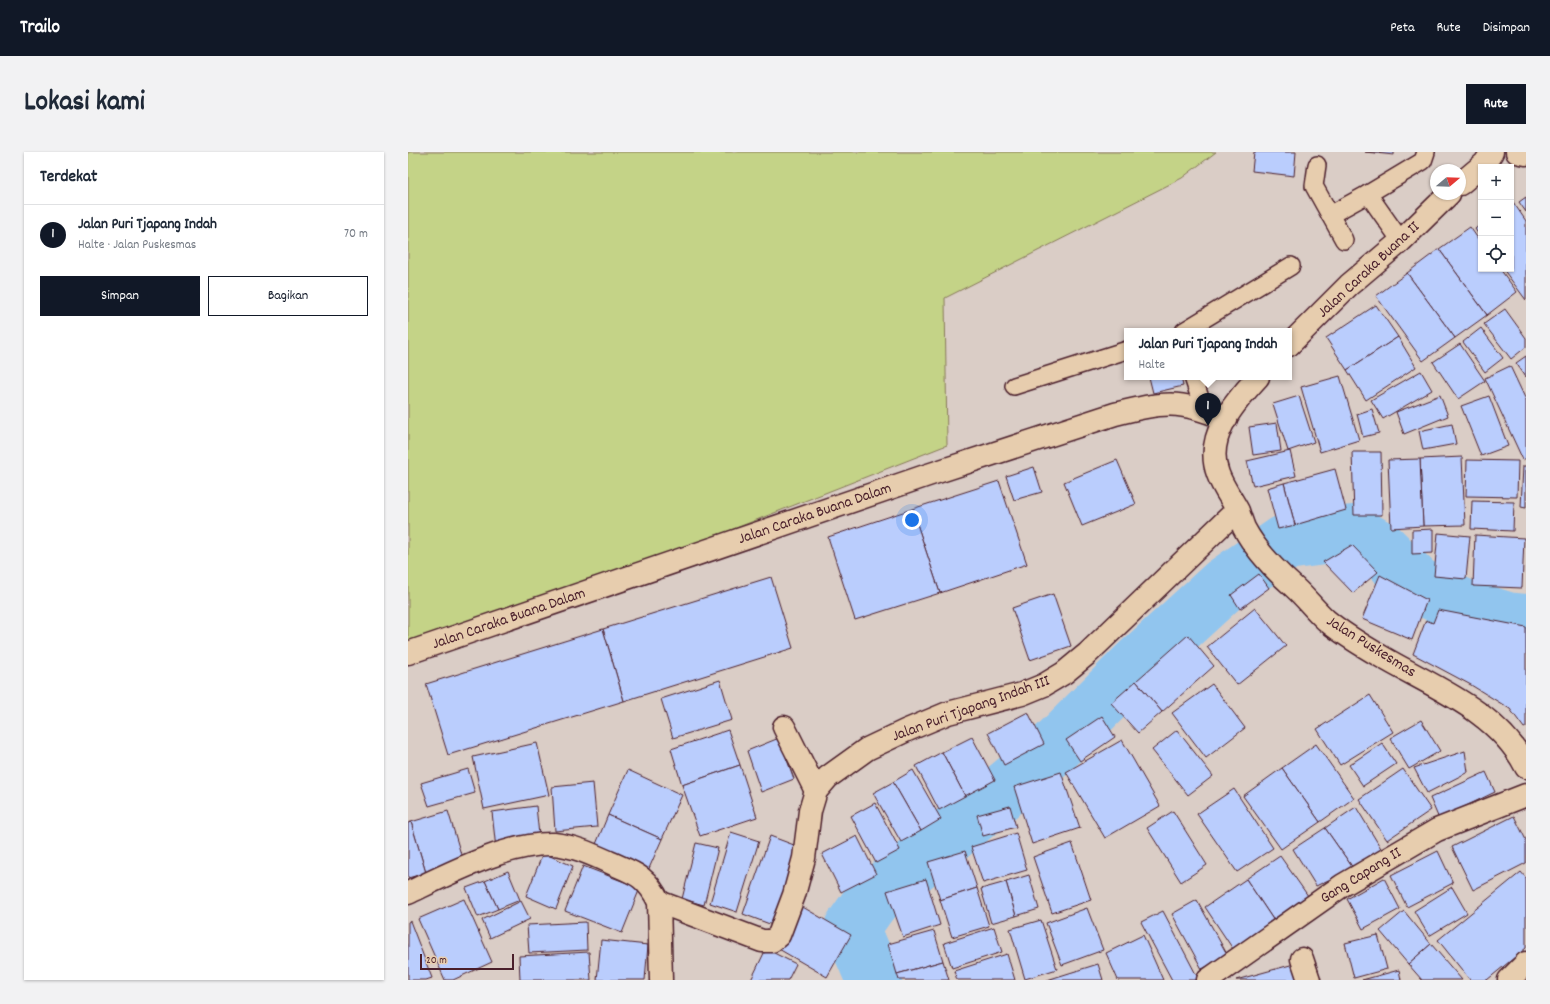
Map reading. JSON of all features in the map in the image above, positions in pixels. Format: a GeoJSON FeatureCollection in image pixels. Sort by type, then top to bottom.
{"type":"FeatureCollection","features":[{"type":"Feature","properties":{"kind":"street"},"geometry":{"type":"LineString","coordinates":[[1466,179],[1485,163],[1492,152]]}},
{"type":"Feature","properties":{"kind":"street"},"geometry":{"type":"LineString","coordinates":[[1517,152],[1526,154]]}},
{"type":"Feature","properties":{"kind":"street","name":"Jalan Caraka Buana II"},"geometry":{"type":"LineString","coordinates":[[1292,342],[1349,285],[1401,240],[1442,200]]}},
{"type":"Feature","properties":{"kind":"street"},"geometry":{"type":"LineString","coordinates":[[1226,419],[1241,396],[1255,380]]}},
{"type":"Feature","properties":{"kind":"street","name":"Jalan Caraka Buana Dalam"},"geometry":{"type":"LineString","coordinates":[[408,654],[928,475],[1115,414],[1146,406],[1173,403],[1189,405],[1226,419]]}},
{"type":"Feature","properties":{"kind":"street","name":"Jalan Puskesmas"},"geometry":{"type":"LineString","coordinates":[[1226,419],[1218,430],[1214,443],[1213,459],[1221,482],[1241,520],[1275,571],[1322,617],[1345,634],[1382,658],[1447,693],[1488,721],[1513,747],[1526,767]]}},
{"type":"Feature","properties":{"kind":"street","name":"Jalan Puri Tjapang Indah III"},"geometry":{"type":"LineString","coordinates":[[659,902],[762,941],[772,941],[779,935],[794,895],[804,858],[810,811],[816,791],[828,777],[867,748],[905,731],[948,713],[1022,694],[1044,685],[1064,673],[1241,520]]}},
{"type":"Feature","properties":{"kind":"street"},"geometry":{"type":"LineString","coordinates":[[784,728],[816,791]]}},
{"type":"Feature","properties":{"kind":"street","name":"Gang Capang II"},"geometry":{"type":"LineString","coordinates":[[1208,980],[1343,885],[1437,830],[1526,796]]}},
{"type":"Feature","properties":{"kind":"street"},"geometry":{"type":"LineString","coordinates":[[408,893],[480,859],[542,845],[554,844],[580,850],[639,875],[651,888],[659,902],[661,980]]}},
{"type":"Feature","properties":{"kind":"street"},"geometry":{"type":"LineString","coordinates":[[1302,959],[1309,980]]}},
{"type":"Feature","properties":{"kind":"street"},"geometry":{"type":"LineString","coordinates":[[1509,980],[1526,963]]}},
{"type":"Feature","properties":{"kind":"lane"},"geometry":{"type":"LineString","coordinates":[[1330,215],[1423,161],[1426,152]]}},
{"type":"Feature","properties":{"kind":"lane"},"geometry":{"type":"LineString","coordinates":[[1317,166],[1314,186],[1344,240]]}},
{"type":"Feature","properties":{"kind":"lane"},"geometry":{"type":"LineString","coordinates":[[1368,194],[1401,240]]}},
{"type":"Feature","properties":{"kind":"lane"},"geometry":{"type":"LineString","coordinates":[[1189,328],[1291,266]]}},
{"type":"Feature","properties":{"kind":"lane"},"geometry":{"type":"LineString","coordinates":[[1014,386],[1124,351]]}},
{"type":"Feature","properties":{"kind":"lane"},"geometry":{"type":"LineString","coordinates":[[1194,380],[1204,410]]}},
{"type":"Feature","properties":{"kind":"green space"},"geometry":{"type":"Polygon","coordinates":[[[408,152],[1216,152],[1182,178],[945,298],[947,445],[408,657],[408,152]]]}},
{"type":"Feature","properties":{"kind":"building"},"geometry":{"type":"Polygon","coordinates":[[[1254,152],[1296,152],[1294,176],[1252,171],[1254,152]]]}},
{"type":"Feature","properties":{"kind":"building"},"geometry":{"type":"Polygon","coordinates":[[[1365,152],[1394,152],[1394,155],[1365,152]]]}},
{"type":"Feature","properties":{"kind":"building"},"geometry":{"type":"Polygon","coordinates":[[[1526,197],[1526,212],[1519,202],[1526,197]]]}},
{"type":"Feature","properties":{"kind":"building"},"geometry":{"type":"Polygon","coordinates":[[[1514,203],[1526,221],[1526,300],[1505,272],[1514,272],[1514,203]]]}},
{"type":"Feature","properties":{"kind":"building"},"geometry":{"type":"Polygon","coordinates":[[[1478,226],[1478,234],[1475,229],[1478,226]]]}},
{"type":"Feature","properties":{"kind":"building"},"geometry":{"type":"Polygon","coordinates":[[[1470,227],[1478,239],[1478,272],[1502,272],[1517,292],[1487,315],[1439,249],[1470,227]]]}},
{"type":"Feature","properties":{"kind":"building"},"geometry":{"type":"Polygon","coordinates":[[[1439,249],[1487,315],[1455,338],[1407,273],[1439,249]]]}},
{"type":"Feature","properties":{"kind":"building"},"geometry":{"type":"Polygon","coordinates":[[[1407,273],[1455,338],[1423,361],[1376,296],[1407,273]]]}},
{"type":"Feature","properties":{"kind":"building"},"geometry":{"type":"Polygon","coordinates":[[[1376,305],[1398,337],[1347,370],[1326,338],[1376,305]]]}},
{"type":"Feature","properties":{"kind":"building"},"geometry":{"type":"Polygon","coordinates":[[[1505,309],[1526,338],[1526,347],[1511,359],[1484,324],[1505,309]]]}},
{"type":"Feature","properties":{"kind":"building"},"geometry":{"type":"Polygon","coordinates":[[[1481,328],[1503,358],[1485,372],[1463,342],[1481,328]]]}},
{"type":"Feature","properties":{"kind":"building"},"geometry":{"type":"Polygon","coordinates":[[[1398,337],[1416,367],[1366,400],[1347,370],[1398,337]]]}},
{"type":"Feature","properties":{"kind":"building"},"geometry":{"type":"Polygon","coordinates":[[[1460,344],[1485,381],[1458,399],[1433,362],[1460,344]]]}},
{"type":"Feature","properties":{"kind":"building"},"geometry":{"type":"Polygon","coordinates":[[[1526,356],[1526,377],[1516,363],[1526,356]]]}},
{"type":"Feature","properties":{"kind":"building"},"geometry":{"type":"Polygon","coordinates":[[[1510,366],[1526,400],[1526,458],[1523,460],[1485,378],[1510,366]]]}},
{"type":"Feature","properties":{"kind":"building"},"geometry":{"type":"Polygon","coordinates":[[[1421,371],[1432,390],[1383,419],[1371,400],[1421,371]]]}},
{"type":"Feature","properties":{"kind":"building"},"geometry":{"type":"Polygon","coordinates":[[[1340,376],[1359,440],[1320,452],[1301,387],[1340,376]]]}},
{"type":"Feature","properties":{"kind":"building"},"geometry":{"type":"Polygon","coordinates":[[[1150,380],[1182,380],[1183,386],[1153,393],[1150,380]]]}},
{"type":"Feature","properties":{"kind":"building"},"geometry":{"type":"Polygon","coordinates":[[[1440,395],[1448,416],[1404,434],[1396,412],[1440,395]]]}},
{"type":"Feature","properties":{"kind":"building"},"geometry":{"type":"Polygon","coordinates":[[[1299,396],[1314,442],[1288,451],[1273,404],[1299,396]]]}},
{"type":"Feature","properties":{"kind":"building"},"geometry":{"type":"Polygon","coordinates":[[[1489,396],[1508,446],[1481,456],[1461,406],[1489,396]]]}},
{"type":"Feature","properties":{"kind":"building"},"geometry":{"type":"Polygon","coordinates":[[[1372,409],[1379,433],[1363,437],[1357,414],[1372,409]]]}},
{"type":"Feature","properties":{"kind":"building"},"geometry":{"type":"Polygon","coordinates":[[[1277,423],[1281,451],[1253,455],[1249,427],[1277,423]]]}},
{"type":"Feature","properties":{"kind":"building"},"geometry":{"type":"Polygon","coordinates":[[[1452,424],[1456,444],[1423,450],[1419,431],[1452,424]]]}},
{"type":"Feature","properties":{"kind":"building"},"geometry":{"type":"Polygon","coordinates":[[[1290,451],[1296,476],[1253,486],[1247,461],[1290,451]]]}},
{"type":"Feature","properties":{"kind":"building"},"geometry":{"type":"Polygon","coordinates":[[[1352,452],[1381,452],[1382,515],[1354,515],[1352,452]]]}},
{"type":"Feature","properties":{"kind":"building"},"geometry":{"type":"Polygon","coordinates":[[[1462,457],[1465,525],[1423,526],[1420,459],[1462,457]]]}},
{"type":"Feature","properties":{"kind":"building"},"geometry":{"type":"Polygon","coordinates":[[[1420,459],[1423,526],[1391,528],[1388,460],[1420,459]]]}},
{"type":"Feature","properties":{"kind":"building"},"geometry":{"type":"Polygon","coordinates":[[[1117,460],[1136,504],[1082,526],[1064,482],[1117,460]]]}},
{"type":"Feature","properties":{"kind":"building"},"geometry":{"type":"Polygon","coordinates":[[[1467,460],[1518,461],[1517,497],[1466,496],[1467,460]]]}},
{"type":"Feature","properties":{"kind":"building"},"geometry":{"type":"Polygon","coordinates":[[[1523,466],[1526,466],[1526,508],[1521,507],[1523,466]]]}},
{"type":"Feature","properties":{"kind":"building"},"geometry":{"type":"Polygon","coordinates":[[[1034,467],[1042,492],[1014,500],[1006,476],[1034,467]]]}},
{"type":"Feature","properties":{"kind":"building"},"geometry":{"type":"Polygon","coordinates":[[[1335,469],[1346,510],[1295,525],[1284,483],[1335,469]]]}},
{"type":"Feature","properties":{"kind":"building"},"geometry":{"type":"Polygon","coordinates":[[[999,481],[1027,564],[940,593],[912,509],[999,481]]]}},
{"type":"Feature","properties":{"kind":"building"},"geometry":{"type":"Polygon","coordinates":[[[1284,483],[1295,525],[1278,529],[1267,488],[1284,483]]]}},
{"type":"Feature","properties":{"kind":"building"},"geometry":{"type":"Polygon","coordinates":[[[1472,501],[1514,502],[1513,531],[1471,529],[1472,501]]]}},
{"type":"Feature","properties":{"kind":"building"},"geometry":{"type":"Polygon","coordinates":[[[912,509],[940,593],[855,620],[828,537],[912,509]]]}},
{"type":"Feature","properties":{"kind":"building"},"geometry":{"type":"Polygon","coordinates":[[[1433,529],[1433,553],[1412,554],[1412,530],[1433,529]]]}},
{"type":"Feature","properties":{"kind":"building"},"geometry":{"type":"Polygon","coordinates":[[[1438,533],[1470,536],[1466,579],[1434,576],[1438,533]]]}},
{"type":"Feature","properties":{"kind":"building"},"geometry":{"type":"Polygon","coordinates":[[[1475,535],[1524,538],[1522,588],[1473,586],[1475,535]]]}},
{"type":"Feature","properties":{"kind":"building"},"geometry":{"type":"Polygon","coordinates":[[[1352,545],[1378,572],[1353,593],[1323,562],[1352,545]]]}},
{"type":"Feature","properties":{"kind":"building"},"geometry":{"type":"Polygon","coordinates":[[[1259,574],[1269,588],[1240,609],[1231,595],[1259,574]]]}},
{"type":"Feature","properties":{"kind":"building"},"geometry":{"type":"Polygon","coordinates":[[[1380,575],[1427,600],[1412,640],[1362,619],[1380,575]]]}},
{"type":"Feature","properties":{"kind":"building"},"geometry":{"type":"Polygon","coordinates":[[[771,577],[793,648],[624,701],[603,629],[771,577]]]}},
{"type":"Feature","properties":{"kind":"building"},"geometry":{"type":"Polygon","coordinates":[[[1053,594],[1071,646],[1030,660],[1012,608],[1053,594]]]}},
{"type":"Feature","properties":{"kind":"building"},"geometry":{"type":"Polygon","coordinates":[[[1255,608],[1286,646],[1237,685],[1207,647],[1255,608]]]}},
{"type":"Feature","properties":{"kind":"building"},"geometry":{"type":"Polygon","coordinates":[[[1438,610],[1526,627],[1526,727],[1524,728],[1510,709],[1471,685],[1413,654],[1426,620],[1433,623],[1438,610]]]}},
{"type":"Feature","properties":{"kind":"building"},"geometry":{"type":"Polygon","coordinates":[[[603,629],[624,701],[448,755],[426,684],[603,629]]]}},
{"type":"Feature","properties":{"kind":"building"},"geometry":{"type":"Polygon","coordinates":[[[1188,635],[1214,666],[1162,712],[1136,681],[1188,635]]]}},
{"type":"Feature","properties":{"kind":"building"},"geometry":{"type":"Polygon","coordinates":[[[720,680],[732,720],[673,738],[661,699],[720,680]]]}},
{"type":"Feature","properties":{"kind":"building"},"geometry":{"type":"Polygon","coordinates":[[[1136,681],[1162,712],[1138,733],[1111,703],[1136,681]]]}},
{"type":"Feature","properties":{"kind":"building"},"geometry":{"type":"Polygon","coordinates":[[[1212,684],[1245,728],[1206,758],[1172,713],[1212,684]]]}},
{"type":"Feature","properties":{"kind":"building"},"geometry":{"type":"Polygon","coordinates":[[[1370,695],[1393,732],[1340,765],[1317,729],[1370,695]]]}},
{"type":"Feature","properties":{"kind":"building"},"geometry":{"type":"Polygon","coordinates":[[[1028,712],[1044,744],[1004,765],[988,733],[1028,712]]]}},
{"type":"Feature","properties":{"kind":"building"},"geometry":{"type":"Polygon","coordinates":[[[1102,716],[1115,737],[1080,761],[1066,740],[1102,716]]]}},
{"type":"Feature","properties":{"kind":"building"},"geometry":{"type":"Polygon","coordinates":[[[1421,720],[1440,751],[1409,769],[1390,738],[1421,720]]]}},
{"type":"Feature","properties":{"kind":"building"},"geometry":{"type":"Polygon","coordinates":[[[728,730],[740,765],[682,785],[671,749],[728,730]]]}},
{"type":"Feature","properties":{"kind":"building"},"geometry":{"type":"Polygon","coordinates":[[[1177,730],[1213,776],[1188,795],[1152,750],[1177,730]]]}},
{"type":"Feature","properties":{"kind":"building"},"geometry":{"type":"Polygon","coordinates":[[[972,737],[995,780],[965,796],[942,752],[972,737]]]}},
{"type":"Feature","properties":{"kind":"building"},"geometry":{"type":"Polygon","coordinates":[[[779,738],[794,779],[761,792],[747,751],[779,738]]]}},
{"type":"Feature","properties":{"kind":"building"},"geometry":{"type":"Polygon","coordinates":[[[1122,740],[1160,806],[1105,838],[1066,772],[1122,740]]]}},
{"type":"Feature","properties":{"kind":"building"},"geometry":{"type":"Polygon","coordinates":[[[537,743],[549,795],[484,809],[473,757],[537,743]]]}},
{"type":"Feature","properties":{"kind":"building"},"geometry":{"type":"Polygon","coordinates":[[[1382,743],[1396,764],[1363,786],[1349,765],[1382,743]]]}},
{"type":"Feature","properties":{"kind":"building"},"geometry":{"type":"Polygon","coordinates":[[[1316,744],[1354,798],[1320,822],[1282,768],[1316,744]]]}},
{"type":"Feature","properties":{"kind":"building"},"geometry":{"type":"Polygon","coordinates":[[[1465,751],[1468,772],[1427,793],[1414,768],[1465,751]]]}},
{"type":"Feature","properties":{"kind":"building"},"geometry":{"type":"Polygon","coordinates":[[[942,752],[965,796],[939,810],[916,766],[942,752]]]}},
{"type":"Feature","properties":{"kind":"building"},"geometry":{"type":"Polygon","coordinates":[[[740,765],[757,817],[700,836],[682,785],[740,765]]]}},
{"type":"Feature","properties":{"kind":"building"},"geometry":{"type":"Polygon","coordinates":[[[1282,768],[1320,822],[1281,849],[1243,796],[1282,768]]]}},
{"type":"Feature","properties":{"kind":"building"},"geometry":{"type":"Polygon","coordinates":[[[468,769],[475,793],[429,806],[421,783],[468,769]]]}},
{"type":"Feature","properties":{"kind":"building"},"geometry":{"type":"Polygon","coordinates":[[[1403,769],[1431,810],[1387,840],[1359,799],[1403,769]]]}},
{"type":"Feature","properties":{"kind":"building"},"geometry":{"type":"Polygon","coordinates":[[[628,770],[682,795],[662,839],[608,815],[628,770]]]}},
{"type":"Feature","properties":{"kind":"building"},"geometry":{"type":"Polygon","coordinates":[[[913,770],[941,819],[921,831],[893,782],[913,770]]]}},
{"type":"Feature","properties":{"kind":"building"},"geometry":{"type":"Polygon","coordinates":[[[1061,772],[1080,828],[1032,844],[1014,787],[1061,772]]]}},
{"type":"Feature","properties":{"kind":"building"},"geometry":{"type":"Polygon","coordinates":[[[1486,772],[1495,792],[1439,819],[1430,798],[1486,772]]]}},
{"type":"Feature","properties":{"kind":"building"},"geometry":{"type":"Polygon","coordinates":[[[893,782],[921,831],[901,842],[873,793],[893,782]]]}},
{"type":"Feature","properties":{"kind":"building"},"geometry":{"type":"Polygon","coordinates":[[[593,783],[597,827],[555,831],[552,787],[593,783]]]}},
{"type":"Feature","properties":{"kind":"building"},"geometry":{"type":"Polygon","coordinates":[[[1234,789],[1273,848],[1237,872],[1197,814],[1234,789]]]}},
{"type":"Feature","properties":{"kind":"building"},"geometry":{"type":"Polygon","coordinates":[[[875,803],[900,850],[876,863],[851,816],[875,803]]]}},
{"type":"Feature","properties":{"kind":"building"},"geometry":{"type":"Polygon","coordinates":[[[536,806],[540,845],[496,849],[492,812],[536,806]]]}},
{"type":"Feature","properties":{"kind":"building"},"geometry":{"type":"Polygon","coordinates":[[[1010,806],[1016,827],[983,836],[977,815],[1010,806]]]}},
{"type":"Feature","properties":{"kind":"building"},"geometry":{"type":"Polygon","coordinates":[[[1356,807],[1382,850],[1353,868],[1325,828],[1356,807]]]}},
{"type":"Feature","properties":{"kind":"building"},"geometry":{"type":"Polygon","coordinates":[[[448,811],[463,861],[426,873],[411,822],[448,811]]]}},
{"type":"Feature","properties":{"kind":"building"},"geometry":{"type":"Polygon","coordinates":[[[1173,811],[1207,865],[1181,882],[1147,828],[1173,811]]]}},
{"type":"Feature","properties":{"kind":"building"},"geometry":{"type":"Polygon","coordinates":[[[608,815],[662,839],[647,873],[594,849],[608,815]]]}},
{"type":"Feature","properties":{"kind":"building"},"geometry":{"type":"Polygon","coordinates":[[[1514,816],[1526,840],[1526,863],[1473,890],[1452,847],[1514,816]]]}},
{"type":"Feature","properties":{"kind":"building"},"geometry":{"type":"Polygon","coordinates":[[[411,822],[426,873],[408,878],[408,823],[411,822]]]}},
{"type":"Feature","properties":{"kind":"building"},"geometry":{"type":"Polygon","coordinates":[[[1325,828],[1353,868],[1316,886],[1293,849],[1325,828]]]}},
{"type":"Feature","properties":{"kind":"building"},"geometry":{"type":"Polygon","coordinates":[[[731,832],[759,841],[737,912],[710,903],[731,832]]]}},
{"type":"Feature","properties":{"kind":"building"},"geometry":{"type":"Polygon","coordinates":[[[1016,833],[1027,870],[983,883],[971,847],[1016,833]]]}},
{"type":"Feature","properties":{"kind":"building"},"geometry":{"type":"Polygon","coordinates":[[[770,836],[802,848],[775,926],[743,914],[770,836]]]}},
{"type":"Feature","properties":{"kind":"building"},"geometry":{"type":"Polygon","coordinates":[[[857,836],[876,874],[841,892],[822,854],[857,836]]]}},
{"type":"Feature","properties":{"kind":"building"},"geometry":{"type":"Polygon","coordinates":[[[696,843],[718,848],[704,905],[682,899],[696,843]]]}},
{"type":"Feature","properties":{"kind":"building"},"geometry":{"type":"Polygon","coordinates":[[[1072,843],[1091,900],[1052,913],[1033,857],[1072,843]]]}},
{"type":"Feature","properties":{"kind":"building"},"geometry":{"type":"Polygon","coordinates":[[[965,851],[977,888],[940,900],[928,862],[965,851]]]}},
{"type":"Feature","properties":{"kind":"building"},"geometry":{"type":"Polygon","coordinates":[[[1438,851],[1453,883],[1407,907],[1391,875],[1438,851]]]}},
{"type":"Feature","properties":{"kind":"building"},"geometry":{"type":"Polygon","coordinates":[[[543,853],[573,866],[556,909],[526,896],[543,853]]]}},
{"type":"Feature","properties":{"kind":"building"},"geometry":{"type":"Polygon","coordinates":[[[1280,856],[1313,903],[1278,927],[1246,879],[1280,856]]]}},
{"type":"Feature","properties":{"kind":"building"},"geometry":{"type":"Polygon","coordinates":[[[583,866],[640,888],[622,933],[565,911],[583,866]]]}},
{"type":"Feature","properties":{"kind":"building"},"geometry":{"type":"Polygon","coordinates":[[[508,871],[520,900],[498,909],[485,881],[508,871]]]}},
{"type":"Feature","properties":{"kind":"building"},"geometry":{"type":"Polygon","coordinates":[[[1521,872],[1526,878],[1526,948],[1487,980],[1470,980],[1438,940],[1521,872]]]}},
{"type":"Feature","properties":{"kind":"building"},"geometry":{"type":"Polygon","coordinates":[[[1029,875],[1039,909],[1016,916],[1006,882],[1029,875]]]}},
{"type":"Feature","properties":{"kind":"building"},"geometry":{"type":"Polygon","coordinates":[[[1384,878],[1400,909],[1363,929],[1347,899],[1384,878]]]}},
{"type":"Feature","properties":{"kind":"building"},"geometry":{"type":"Polygon","coordinates":[[[926,879],[940,925],[903,937],[887,891],[926,879]]]}},
{"type":"Feature","properties":{"kind":"building"},"geometry":{"type":"Polygon","coordinates":[[[1246,879],[1278,927],[1237,955],[1205,907],[1246,879]]]}},
{"type":"Feature","properties":{"kind":"building"},"geometry":{"type":"Polygon","coordinates":[[[485,881],[498,909],[478,917],[466,888],[485,881]]]}},
{"type":"Feature","properties":{"kind":"building"},"geometry":{"type":"Polygon","coordinates":[[[1006,882],[1016,916],[991,923],[981,889],[1006,882]]]}},
{"type":"Feature","properties":{"kind":"building"},"geometry":{"type":"Polygon","coordinates":[[[1452,887],[1467,913],[1429,936],[1414,911],[1452,887]]]}},
{"type":"Feature","properties":{"kind":"building"},"geometry":{"type":"Polygon","coordinates":[[[977,888],[989,926],[952,937],[940,900],[977,888]]]}},
{"type":"Feature","properties":{"kind":"building"},"geometry":{"type":"Polygon","coordinates":[[[464,899],[492,962],[453,980],[445,980],[418,919],[464,899]]]}},
{"type":"Feature","properties":{"kind":"building"},"geometry":{"type":"Polygon","coordinates":[[[1197,900],[1228,956],[1202,969],[1172,914],[1197,900]]]}},
{"type":"Feature","properties":{"kind":"building"},"geometry":{"type":"Polygon","coordinates":[[[521,901],[530,919],[490,938],[482,920],[521,901]]]}},
{"type":"Feature","properties":{"kind":"building"},"geometry":{"type":"Polygon","coordinates":[[[801,906],[851,935],[827,977],[777,948],[801,906]]]}},
{"type":"Feature","properties":{"kind":"building"},"geometry":{"type":"Polygon","coordinates":[[[1087,908],[1103,950],[1062,965],[1046,923],[1087,908]]]}},
{"type":"Feature","properties":{"kind":"building"},"geometry":{"type":"Polygon","coordinates":[[[1163,911],[1199,980],[1172,980],[1141,922],[1163,911]]]}},
{"type":"Feature","properties":{"kind":"building"},"geometry":{"type":"Polygon","coordinates":[[[1404,911],[1431,944],[1408,964],[1380,931],[1404,911]]]}},
{"type":"Feature","properties":{"kind":"building"},"geometry":{"type":"Polygon","coordinates":[[[1041,920],[1057,969],[1025,979],[1010,929],[1041,920]]]}},
{"type":"Feature","properties":{"kind":"building"},"geometry":{"type":"Polygon","coordinates":[[[410,921],[432,978],[426,980],[408,980],[408,922],[410,921]]]}},
{"type":"Feature","properties":{"kind":"building"},"geometry":{"type":"Polygon","coordinates":[[[586,922],[587,950],[529,953],[527,925],[586,922]]]}},
{"type":"Feature","properties":{"kind":"building"},"geometry":{"type":"Polygon","coordinates":[[[994,927],[1002,952],[952,968],[944,943],[994,927]]]}},
{"type":"Feature","properties":{"kind":"building"},"geometry":{"type":"Polygon","coordinates":[[[934,931],[943,961],[897,974],[888,944],[934,931]]]}},
{"type":"Feature","properties":{"kind":"building"},"geometry":{"type":"Polygon","coordinates":[[[1143,935],[1163,980],[1118,980],[1106,953],[1143,935]]]}},
{"type":"Feature","properties":{"kind":"building"},"geometry":{"type":"Polygon","coordinates":[[[1378,935],[1387,969],[1354,978],[1345,943],[1378,935]]]}},
{"type":"Feature","properties":{"kind":"building"},"geometry":{"type":"Polygon","coordinates":[[[601,940],[648,945],[645,980],[597,980],[601,940]]]}},
{"type":"Feature","properties":{"kind":"building"},"geometry":{"type":"Polygon","coordinates":[[[1431,944],[1462,980],[1422,980],[1408,964],[1431,944]]]}},
{"type":"Feature","properties":{"kind":"building"},"geometry":{"type":"Polygon","coordinates":[[[766,949],[796,964],[788,980],[751,980],[766,949]]]}},
{"type":"Feature","properties":{"kind":"building"},"geometry":{"type":"Polygon","coordinates":[[[589,952],[591,980],[520,980],[519,956],[589,952]]]}},
{"type":"Feature","properties":{"kind":"building"},"geometry":{"type":"Polygon","coordinates":[[[1007,954],[1015,980],[957,980],[954,971],[1007,954]]]}},
{"type":"Feature","properties":{"kind":"building"},"geometry":{"type":"Polygon","coordinates":[[[943,961],[949,980],[899,980],[897,974],[943,961]]]}},
{"type":"Feature","properties":{"kind":"building"},"geometry":{"type":"Polygon","coordinates":[[[1098,964],[1103,980],[1047,980],[1098,964]]]}},
{"type":"Feature","properties":{"kind":"building"},"geometry":{"type":"Polygon","coordinates":[[[1294,964],[1299,980],[1236,980],[1294,964]]]}},
{"type":"Feature","properties":{"kind":"building"},"geometry":{"type":"Polygon","coordinates":[[[1399,970],[1401,980],[1362,980],[1399,970]]]}},
{"type":"Feature","properties":{"kind":"waterway"},"geometry":{"type":"LineString","coordinates":[[874,980],[852,928],[871,901],[1048,754],[1138,664],[1224,585],[1286,542],[1353,533],[1382,550],[1417,585],[1462,606],[1507,620],[1526,622]]}},
{"type":"Feature","properties":{"kind":"place","name":"Jalan Puri Tjapang Indah"},"geometry":{"type":"Point","coordinates":[1208,426]}}]}
